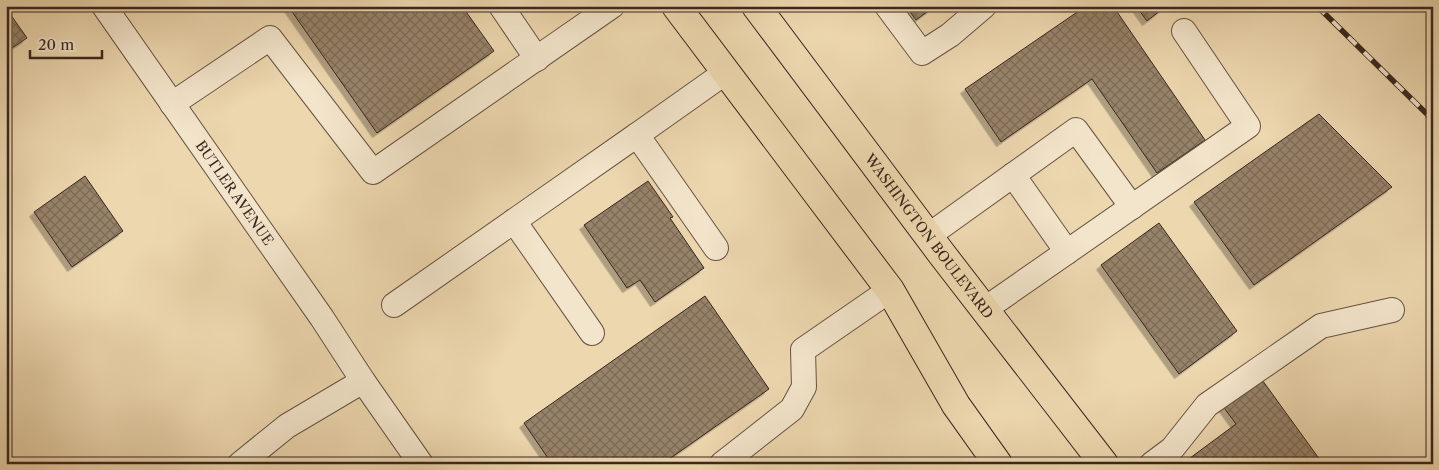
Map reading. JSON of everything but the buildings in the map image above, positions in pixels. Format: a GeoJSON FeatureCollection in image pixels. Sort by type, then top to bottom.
{"type":"FeatureCollection","features":[{"type":"Feature","properties":{"kind":"main road"},"geometry":{"type":"LineString","coordinates":[[676,6],[890,290],[956,405],[998,464]]}},
{"type":"Feature","properties":{"kind":"main road","name":"WASHINGTON BOULEVARD"},"geometry":{"type":"LineString","coordinates":[[756,6],[928,236],[1104,464]]}},
{"type":"Feature","properties":{"kind":"street","name":"BUTLER AVENUE"},"geometry":{"type":"LineString","coordinates":[[104,6],[322,318],[421,464]]}},
{"type":"Feature","properties":{"kind":"street"},"geometry":{"type":"LineString","coordinates":[[501,6],[537,59]]}},
{"type":"Feature","properties":{"kind":"street"},"geometry":{"type":"LineString","coordinates":[[172,104],[270,38],[373,172],[612,6]]}},
{"type":"Feature","properties":{"kind":"street"},"geometry":{"type":"LineString","coordinates":[[887,6],[922,53],[950,35],[984,6]]}},
{"type":"Feature","properties":{"kind":"street"},"geometry":{"type":"LineString","coordinates":[[985,309],[1248,126],[1184,31]]}},
{"type":"Feature","properties":{"kind":"street"},"geometry":{"type":"LineString","coordinates":[[394,304],[726,72]]}},
{"type":"Feature","properties":{"kind":"street"},"geometry":{"type":"LineString","coordinates":[[928,236],[1076,130],[1132,207]]}},
{"type":"Feature","properties":{"kind":"street"},"geometry":{"type":"LineString","coordinates":[[637,134],[716,248]]}},
{"type":"Feature","properties":{"kind":"street"},"geometry":{"type":"LineString","coordinates":[[1013,175],[1067,252]]}},
{"type":"Feature","properties":{"kind":"street"},"geometry":{"type":"LineString","coordinates":[[514,221],[592,333]]}},
{"type":"Feature","properties":{"kind":"street"},"geometry":{"type":"LineString","coordinates":[[722,464],[792,409],[804,387],[803,350],[890,290]]}},
{"type":"Feature","properties":{"kind":"street"},"geometry":{"type":"LineString","coordinates":[[1152,464],[1172,449],[1207,405],[1321,326],[1392,310]]}},
{"type":"Feature","properties":{"kind":"street"},"geometry":{"type":"LineString","coordinates":[[240,464],[287,426],[363,381]]}},
{"type":"Feature","properties":{"kind":"railway"},"geometry":{"type":"LineString","coordinates":[[1317,6],[1433,120]]}}]}
